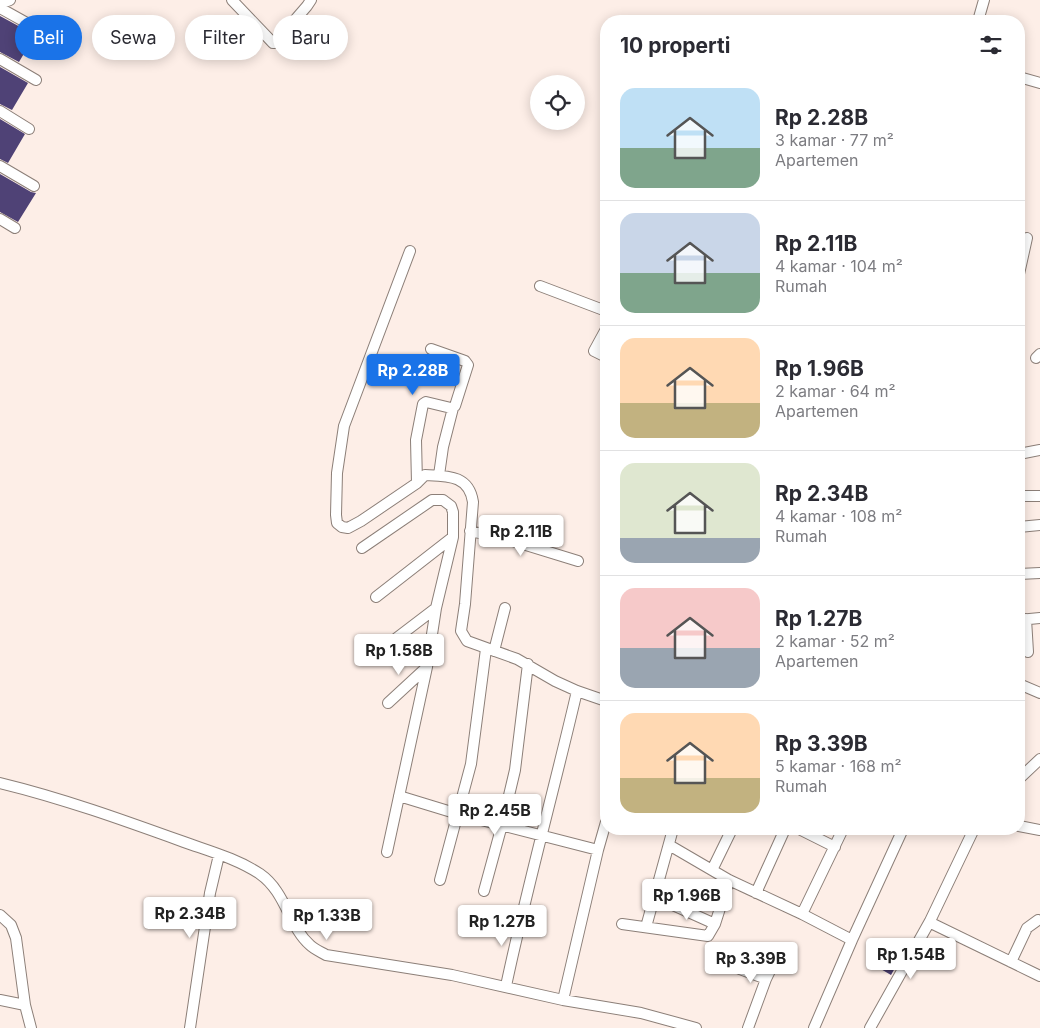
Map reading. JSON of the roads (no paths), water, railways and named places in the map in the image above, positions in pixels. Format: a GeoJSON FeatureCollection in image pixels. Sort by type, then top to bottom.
{"type":"FeatureCollection","features":[{"type":"Feature","properties":{"kind":"street"},"geometry":{"type":"LineString","coordinates":[[10,0],[0,6],[15,15]]}},
{"type":"Feature","properties":{"kind":"street"},"geometry":{"type":"LineString","coordinates":[[232,0],[273,43],[307,2]]}},
{"type":"Feature","properties":{"kind":"street"},"geometry":{"type":"LineString","coordinates":[[980,15],[984,0]]}},
{"type":"Feature","properties":{"kind":"street"},"geometry":{"type":"LineString","coordinates":[[0,58],[36,80]]}},
{"type":"Feature","properties":{"kind":"street"},"geometry":{"type":"LineString","coordinates":[[1025,79],[1040,83]]}},
{"type":"Feature","properties":{"kind":"street"},"geometry":{"type":"LineString","coordinates":[[0,111],[29,129]]}},
{"type":"Feature","properties":{"kind":"street"},"geometry":{"type":"LineString","coordinates":[[0,166],[34,186]]}},
{"type":"Feature","properties":{"kind":"street"},"geometry":{"type":"LineString","coordinates":[[0,219],[15,228]]}},
{"type":"Feature","properties":{"kind":"street"},"geometry":{"type":"LineString","coordinates":[[1025,247],[1027,238]]}},
{"type":"Feature","properties":{"kind":"street"},"geometry":{"type":"LineString","coordinates":[[410,251],[344,426],[337,473],[337,523],[342,527],[348,528],[361,521],[417,483],[425,475],[439,475],[459,480],[466,484],[471,492],[472,514],[461,631],[467,641],[528,664],[555,681],[600,699]]}},
{"type":"Feature","properties":{"kind":"street"},"geometry":{"type":"LineString","coordinates":[[540,286],[600,309]]}},
{"type":"Feature","properties":{"kind":"street"},"geometry":{"type":"LineString","coordinates":[[600,340],[594,351],[600,354]]}},
{"type":"Feature","properties":{"kind":"street"},"geometry":{"type":"LineString","coordinates":[[431,349],[467,362],[445,438],[439,475]]}},
{"type":"Feature","properties":{"kind":"street"},"geometry":{"type":"LineString","coordinates":[[417,483],[416,440],[423,404],[426,402],[453,408]]}},
{"type":"Feature","properties":{"kind":"street"},"geometry":{"type":"LineString","coordinates":[[1025,453],[1040,450]]}},
{"type":"Feature","properties":{"kind":"street"},"geometry":{"type":"LineString","coordinates":[[1025,496],[1040,496]]}},
{"type":"Feature","properties":{"kind":"street"},"geometry":{"type":"LineString","coordinates":[[362,548],[432,500],[443,500],[451,506],[453,512],[453,537],[436,608],[427,667],[387,852]]}},
{"type":"Feature","properties":{"kind":"street"},"geometry":{"type":"LineString","coordinates":[[1025,527],[1040,525]]}},
{"type":"Feature","properties":{"kind":"street"},"geometry":{"type":"LineString","coordinates":[[470,532],[504,538],[578,561]]}},
{"type":"Feature","properties":{"kind":"street"},"geometry":{"type":"LineString","coordinates":[[376,597],[453,537]]}},
{"type":"Feature","properties":{"kind":"street"},"geometry":{"type":"LineString","coordinates":[[1025,574],[1040,573]]}},
{"type":"Feature","properties":{"kind":"street"},"geometry":{"type":"LineString","coordinates":[[373,656],[436,608]]}},
{"type":"Feature","properties":{"kind":"street"},"geometry":{"type":"LineString","coordinates":[[440,880],[471,764],[490,650],[505,608]]}},
{"type":"Feature","properties":{"kind":"street"},"geometry":{"type":"LineString","coordinates":[[1025,619],[1040,618]]}},
{"type":"Feature","properties":{"kind":"street"},"geometry":{"type":"LineString","coordinates":[[1025,636],[1028,652]]}},
{"type":"Feature","properties":{"kind":"street"},"geometry":{"type":"LineString","coordinates":[[484,891],[515,770],[528,664]]}},
{"type":"Feature","properties":{"kind":"street"},"geometry":{"type":"LineString","coordinates":[[388,703],[427,667]]}},
{"type":"Feature","properties":{"kind":"street"},"geometry":{"type":"LineString","coordinates":[[1025,687],[1040,693]]}},
{"type":"Feature","properties":{"kind":"street"},"geometry":{"type":"LineString","coordinates":[[506,986],[522,912],[577,691]]}},
{"type":"Feature","properties":{"kind":"street"},"geometry":{"type":"LineString","coordinates":[[1025,773],[1040,759]]}},
{"type":"Feature","properties":{"kind":"street"},"geometry":{"type":"LineString","coordinates":[[0,783],[97,811],[250,868],[268,881],[277,892],[310,945],[326,955],[452,975],[563,1000],[641,1014],[696,1028]]}},
{"type":"Feature","properties":{"kind":"street"},"geometry":{"type":"LineString","coordinates":[[399,796],[458,814],[598,850]]}},
{"type":"Feature","properties":{"kind":"street"},"geometry":{"type":"LineString","coordinates":[[1025,827],[1040,830]]}},
{"type":"Feature","properties":{"kind":"street"},"geometry":{"type":"LineString","coordinates":[[563,1000],[602,835]]}},
{"type":"Feature","properties":{"kind":"street"},"geometry":{"type":"LineString","coordinates":[[646,928],[672,835]]}},
{"type":"Feature","properties":{"kind":"street"},"geometry":{"type":"LineString","coordinates":[[712,870],[729,835]]}},
{"type":"Feature","properties":{"kind":"street"},"geometry":{"type":"LineString","coordinates":[[756,893],[782,835]]}},
{"type":"Feature","properties":{"kind":"street"},"geometry":{"type":"LineString","coordinates":[[811,835],[835,847]]}},
{"type":"Feature","properties":{"kind":"street"},"geometry":{"type":"LineString","coordinates":[[802,914],[840,835]]}},
{"type":"Feature","properties":{"kind":"street"},"geometry":{"type":"LineString","coordinates":[[814,1028],[900,835]]}},
{"type":"Feature","properties":{"kind":"street"},"geometry":{"type":"LineString","coordinates":[[870,1028],[930,921],[971,835]]}},
{"type":"Feature","properties":{"kind":"street"},"geometry":{"type":"LineString","coordinates":[[669,845],[729,880],[852,940]]}},
{"type":"Feature","properties":{"kind":"street"},"geometry":{"type":"LineString","coordinates":[[190,1028],[210,894],[219,855]]}},
{"type":"Feature","properties":{"kind":"street"},"geometry":{"type":"LineString","coordinates":[[622,924],[708,936],[715,924],[729,880]]}},
{"type":"Feature","properties":{"kind":"street"},"geometry":{"type":"LineString","coordinates":[[655,897],[715,924]]}},
{"type":"Feature","properties":{"kind":"street"},"geometry":{"type":"LineString","coordinates":[[0,916],[11,925],[16,938],[25,1005],[31,1028]]}},
{"type":"Feature","properties":{"kind":"street"},"geometry":{"type":"LineString","coordinates":[[1011,962],[1027,928],[1038,920]]}},
{"type":"Feature","properties":{"kind":"street"},"geometry":{"type":"LineString","coordinates":[[930,921],[1040,976]]}},
{"type":"Feature","properties":{"kind":"street"},"geometry":{"type":"LineString","coordinates":[[748,1028],[766,979],[780,950]]}},
{"type":"Feature","properties":{"kind":"street"},"geometry":{"type":"LineString","coordinates":[[724,963],[766,979]]}},
{"type":"Feature","properties":{"kind":"street"},"geometry":{"type":"LineString","coordinates":[[0,1000],[25,1005]]}}]}
